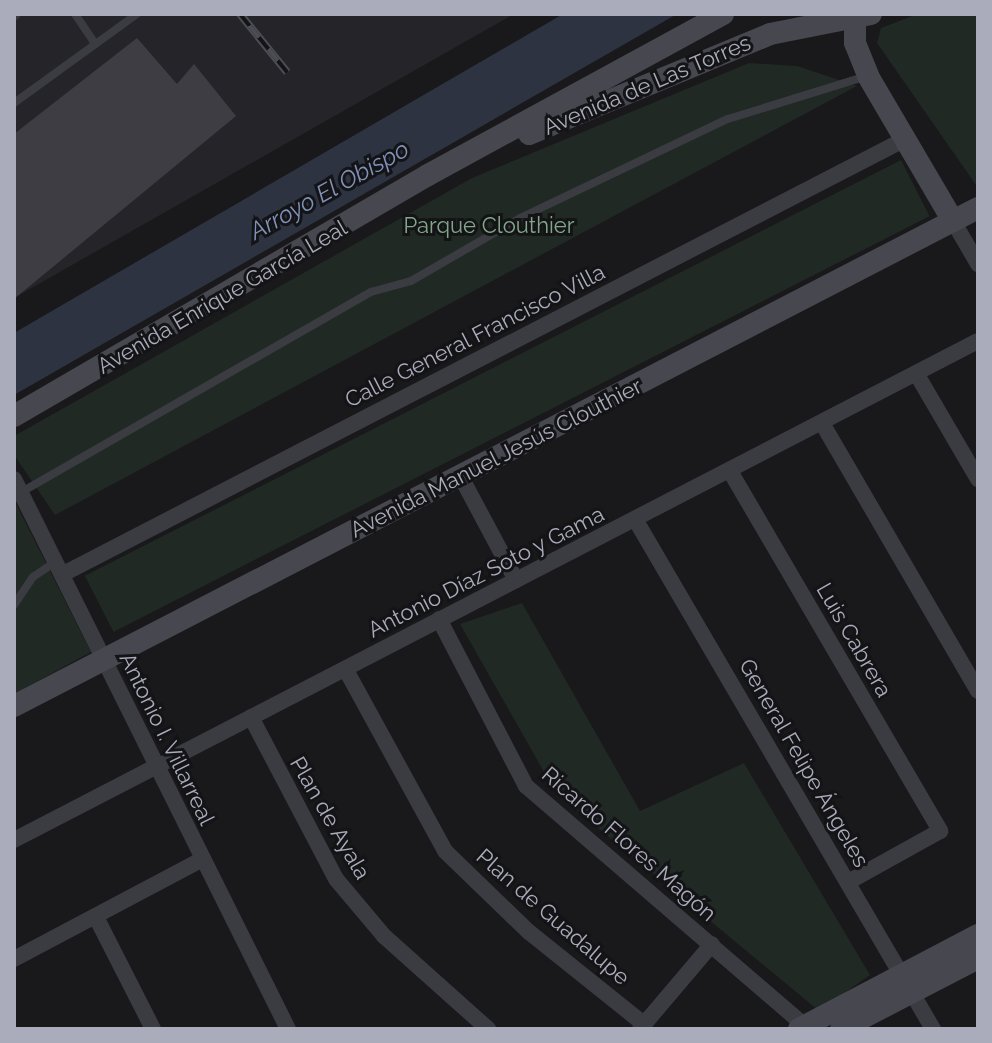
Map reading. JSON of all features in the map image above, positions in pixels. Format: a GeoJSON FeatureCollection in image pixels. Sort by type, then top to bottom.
{"type":"FeatureCollection","features":[{"type":"Feature","properties":{"kind":"street"},"geometry":{"type":"LineString","coordinates":[[428,175],[723,14]]}},
{"type":"Feature","properties":{"kind":"street"},"geometry":{"type":"LineString","coordinates":[[860,16],[868,76],[978,264]]}},
{"type":"Feature","properties":{"kind":"street","name":"Avenida de Las Torres"},"geometry":{"type":"LineString","coordinates":[[428,175],[770,34],[860,16]]}},
{"type":"Feature","properties":{"kind":"street","name":"Calle General Francisco Villa"},"geometry":{"type":"LineString","coordinates":[[62,566],[905,139]]}},
{"type":"Feature","properties":{"kind":"street","name":"Avenida Enrique García Leal"},"geometry":{"type":"LineString","coordinates":[[14,416],[428,175]]}},
{"type":"Feature","properties":{"kind":"street","name":"Avenida Manuel Jesús Clouthier"},"geometry":{"type":"LineString","coordinates":[[14,706],[978,208]]}},
{"type":"Feature","properties":{"kind":"street","name":"Antonio Díaz Soto y Gama"},"geometry":{"type":"LineString","coordinates":[[14,840],[978,341]]}},
{"type":"Feature","properties":{"kind":"street"},"geometry":{"type":"LineString","coordinates":[[916,373],[978,479]]}},
{"type":"Feature","properties":{"kind":"street"},"geometry":{"type":"LineString","coordinates":[[822,423],[978,691]]}},
{"type":"Feature","properties":{"kind":"street","name":"Luis Cabrera"},"geometry":{"type":"LineString","coordinates":[[730,471],[940,831],[848,882]]}},
{"type":"Feature","properties":{"kind":"street"},"geometry":{"type":"LineString","coordinates":[[461,477],[516,580]]}},
{"type":"Feature","properties":{"kind":"street","name":"Antonio I. Villarreal"},"geometry":{"type":"LineString","coordinates":[[19,484],[62,566],[154,769],[284,1026]]}},
{"type":"Feature","properties":{"kind":"street","name":"General Felipe Ángeles"},"geometry":{"type":"LineString","coordinates":[[635,519],[933,1029]]}},
{"type":"Feature","properties":{"kind":"street","name":"Ricardo Flores Magón"},"geometry":{"type":"LineString","coordinates":[[439,619],[526,786],[712,944],[804,1028]]}},
{"type":"Feature","properties":{"kind":"street","name":"Plan de Guadalupe"},"geometry":{"type":"LineString","coordinates":[[346,670],[445,851],[529,932],[642,1026]]}},
{"type":"Feature","properties":{"kind":"street","name":"Plan de Ayala"},"geometry":{"type":"LineString","coordinates":[[251,717],[336,879],[384,936],[488,1029]]}},
{"type":"Feature","properties":{"kind":"street"},"geometry":{"type":"LineString","coordinates":[[14,959],[201,860]]}},
{"type":"Feature","properties":{"kind":"street"},"geometry":{"type":"LineString","coordinates":[[96,917],[153,1029]]}},
{"type":"Feature","properties":{"kind":"street"},"geometry":{"type":"LineString","coordinates":[[841,1029],[978,935]]}},
{"type":"Feature","properties":{"kind":"street"},"geometry":{"type":"LineString","coordinates":[[642,1026],[712,944]]}},
{"type":"Feature","properties":{"kind":"street"},"geometry":{"type":"LineString","coordinates":[[804,1028],[978,958]]}},
{"type":"Feature","properties":{"kind":"lane"},"geometry":{"type":"LineString","coordinates":[[75,14],[95,44]]}},
{"type":"Feature","properties":{"kind":"lane"},"geometry":{"type":"LineString","coordinates":[[14,103],[137,14]]}},
{"type":"Feature","properties":{"kind":"lane"},"geometry":{"type":"LineString","coordinates":[[19,484],[371,292],[411,281],[520,218],[728,119],[868,76]]}},
{"type":"Feature","properties":{"kind":"lane"},"geometry":{"type":"LineString","coordinates":[[14,605],[33,577],[62,566]]}},
{"type":"Feature","properties":{"kind":"shaded area"},"geometry":{"type":"Polygon","coordinates":[[[14,14],[514,14],[14,298],[14,14]]]}},
{"type":"Feature","properties":{"kind":"green space"},"geometry":{"type":"Polygon","coordinates":[[[917,14],[978,14],[978,188],[877,43],[881,28],[917,14]]]}},
{"type":"Feature","properties":{"kind":"green space","name":"Parque Clouthier"},"geometry":{"type":"Polygon","coordinates":[[[749,63],[797,66],[857,86],[55,515],[14,455],[14,436],[472,178],[749,63]]]}},
{"type":"Feature","properties":{"kind":"green space"},"geometry":{"type":"Polygon","coordinates":[[[901,160],[930,216],[113,632],[85,576],[901,160]]]}},
{"type":"Feature","properties":{"kind":"green space"},"geometry":{"type":"Polygon","coordinates":[[[14,500],[91,652],[14,694],[14,500]]]}},
{"type":"Feature","properties":{"kind":"green space"},"geometry":{"type":"Polygon","coordinates":[[[522,603],[640,811],[744,763],[870,975],[819,1011],[556,793],[460,624],[522,603]]]}},
{"type":"Feature","properties":{"kind":"water","name":"Arroyo El Obispo"},"geometry":{"type":"Polygon","coordinates":[[[563,14],[677,14],[14,395],[14,333],[563,14]]]}},
{"type":"Feature","properties":{"kind":"building"},"geometry":{"type":"Polygon","coordinates":[[[137,38],[177,84],[194,64],[236,116],[14,299],[14,134],[137,38]]]}},
{"type":"Feature","properties":{"kind":"railway"},"geometry":{"type":"LineString","coordinates":[[240,14],[287,72]]}}]}
